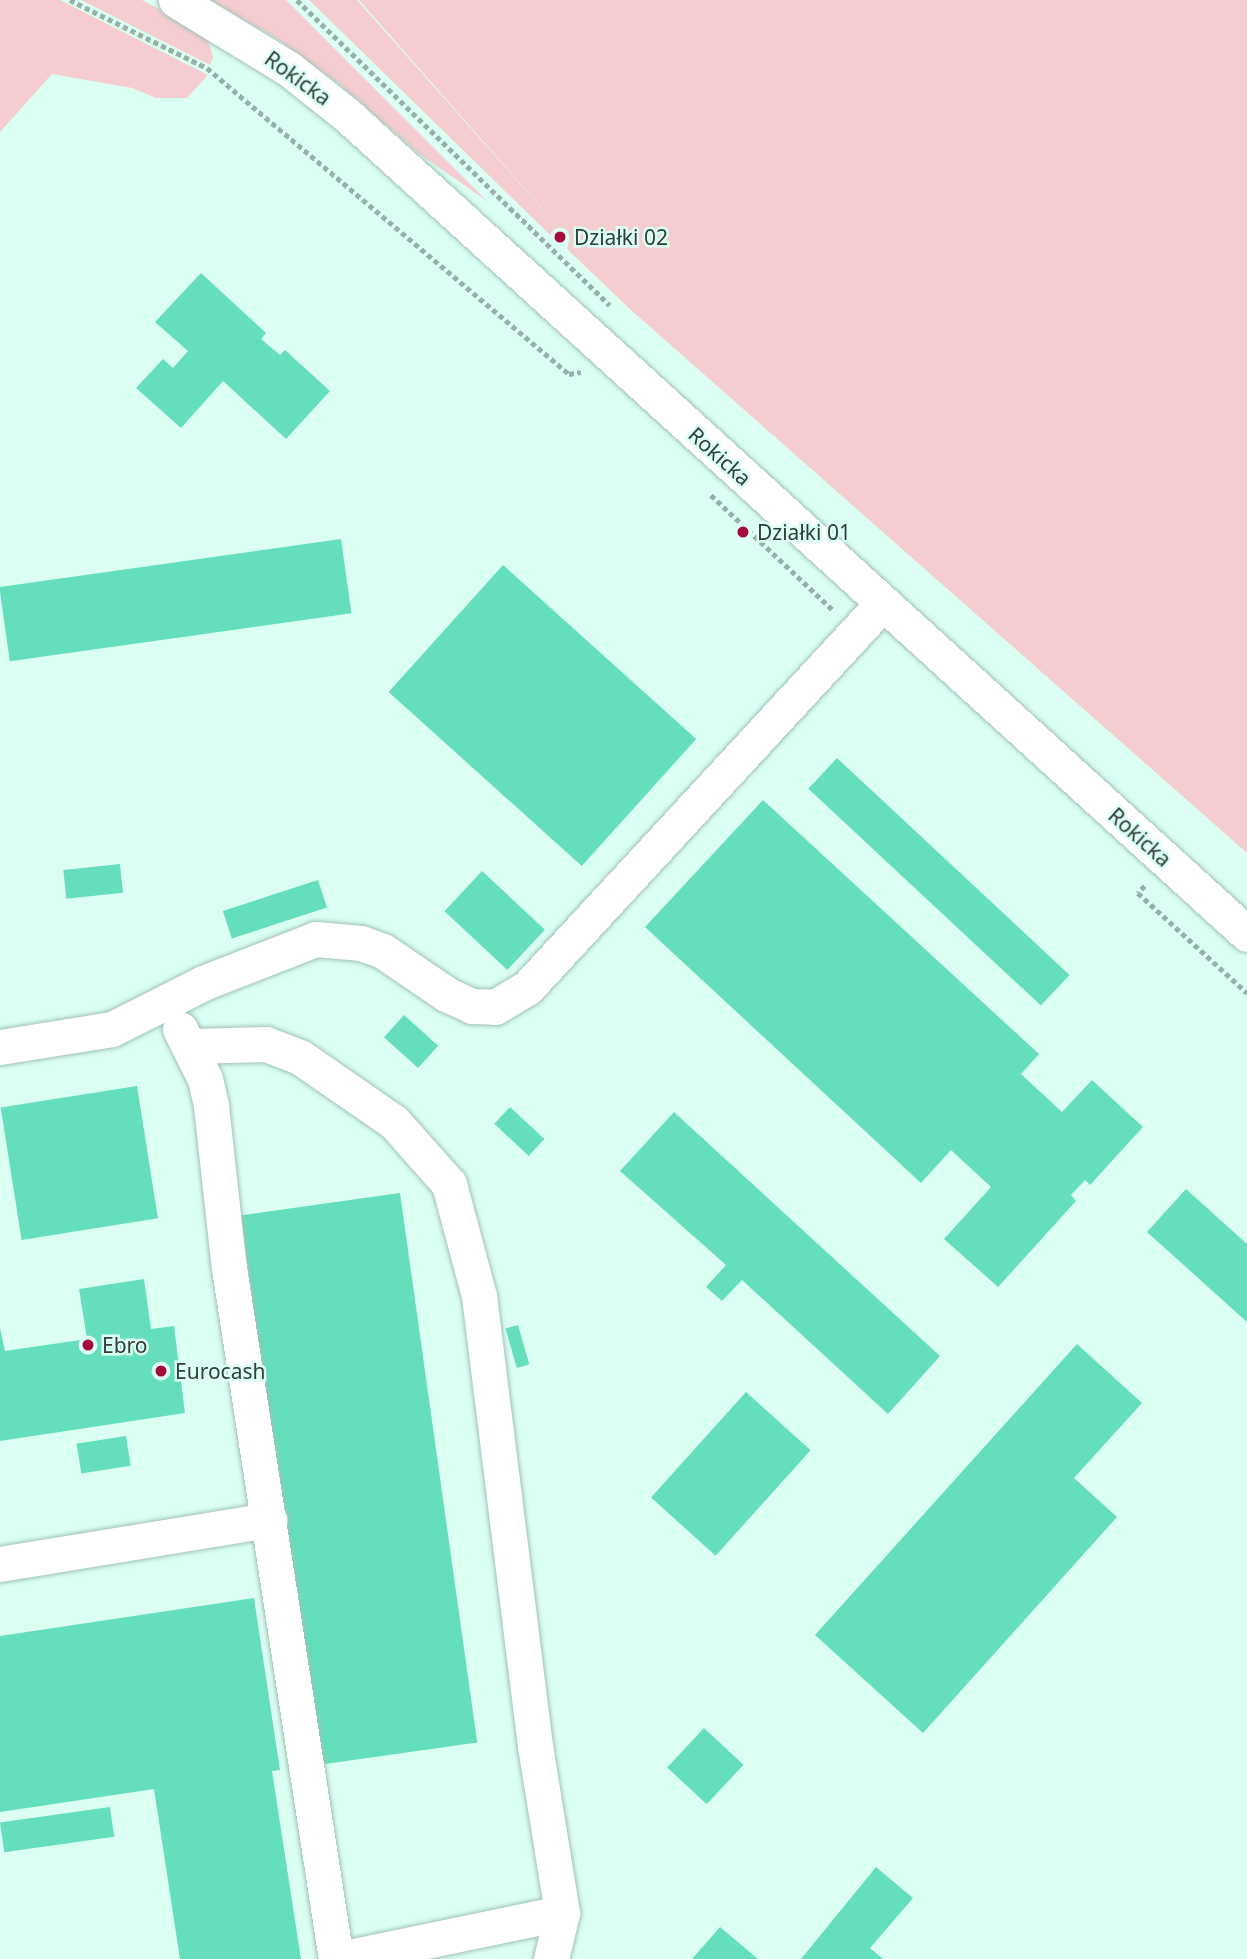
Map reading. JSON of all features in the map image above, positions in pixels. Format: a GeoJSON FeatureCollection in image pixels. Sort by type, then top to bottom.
{"type":"FeatureCollection","features":[{"type":"Feature","properties":{"kind":"street","name":"Rokicka"},"geometry":{"type":"LineString","coordinates":[[176,0],[322,93],[1247,934]]}},
{"type":"Feature","properties":{"kind":"street"},"geometry":{"type":"LineString","coordinates":[[0,1047],[112,1029],[165,1005],[203,983],[316,939],[361,943],[383,951],[446,994],[472,1006],[495,1007],[511,999],[883,603]]}},
{"type":"Feature","properties":{"kind":"street"},"geometry":{"type":"LineString","coordinates":[[165,1005],[191,1046],[211,1106],[229,1268],[337,1959],[562,1913]]}},
{"type":"Feature","properties":{"kind":"street"},"geometry":{"type":"LineString","coordinates":[[191,1046],[266,1044],[300,1057],[394,1122],[449,1184],[479,1296],[535,1746],[562,1913],[551,1959]]}},
{"type":"Feature","properties":{"kind":"street"},"geometry":{"type":"LineString","coordinates":[[0,1564],[269,1520]]}},
{"type":"Feature","properties":{"kind":"path"},"geometry":{"type":"LineString","coordinates":[[69,0],[207,68],[569,374],[594,371]]}},
{"type":"Feature","properties":{"kind":"path"},"geometry":{"type":"LineString","coordinates":[[297,0],[613,308]]}},
{"type":"Feature","properties":{"kind":"path"},"geometry":{"type":"LineString","coordinates":[[705,488],[855,631]]}},
{"type":"Feature","properties":{"kind":"shaded area"},"geometry":{"type":"Polygon","coordinates":[[[0,0],[60,0],[208,75],[187,98],[156,98],[132,88],[52,74],[0,132],[0,0]]]}},
{"type":"Feature","properties":{"kind":"shaded area"},"geometry":{"type":"Polygon","coordinates":[[[81,0],[142,0],[194,27],[208,39],[213,57],[210,65],[81,0]]]}},
{"type":"Feature","properties":{"kind":"shaded area"},"geometry":{"type":"Polygon","coordinates":[[[210,0],[286,0],[487,201],[418,153],[339,84],[276,38],[210,0]]]}},
{"type":"Feature","properties":{"kind":"shaded area"},"geometry":{"type":"Polygon","coordinates":[[[309,0],[357,0],[599,273],[359,0],[1247,0],[1247,853],[632,311],[567,249],[569,241],[557,228],[550,235],[309,0]]]}},
{"type":"Feature","properties":{"kind":"building"},"geometry":{"type":"Polygon","coordinates":[[[201,273],[266,333],[261,339],[280,355],[285,350],[330,391],[286,439],[223,381],[181,428],[136,388],[163,359],[173,368],[188,351],[155,322],[201,273]]]}},
{"type":"Feature","properties":{"kind":"building"},"geometry":{"type":"Polygon","coordinates":[[[341,539],[351,613],[10,661],[0,587],[341,539]]]}},
{"type":"Feature","properties":{"kind":"building"},"geometry":{"type":"Polygon","coordinates":[[[503,565],[696,739],[582,866],[389,692],[503,565]]]}},
{"type":"Feature","properties":{"kind":"building"},"geometry":{"type":"Polygon","coordinates":[[[837,758],[1070,975],[1041,1006],[808,789],[837,758]]]}},
{"type":"Feature","properties":{"kind":"building"},"geometry":{"type":"Polygon","coordinates":[[[763,800],[1039,1054],[1021,1074],[1062,1112],[1092,1080],[1143,1127],[1090,1185],[1085,1180],[1071,1195],[1076,1201],[998,1287],[944,1239],[991,1187],[951,1150],[921,1183],[645,927],[763,800]]]}},
{"type":"Feature","properties":{"kind":"building"},"geometry":{"type":"Polygon","coordinates":[[[120,864],[123,893],[66,899],[63,870],[120,864]]]}},
{"type":"Feature","properties":{"kind":"building"},"geometry":{"type":"Polygon","coordinates":[[[482,871],[545,930],[507,970],[444,911],[482,871]]]}},
{"type":"Feature","properties":{"kind":"building"},"geometry":{"type":"Polygon","coordinates":[[[318,880],[327,908],[232,938],[223,911],[318,880]]]}},
{"type":"Feature","properties":{"kind":"building"},"geometry":{"type":"Polygon","coordinates":[[[404,1015],[438,1046],[418,1068],[384,1037],[404,1015]]]}},
{"type":"Feature","properties":{"kind":"building"},"geometry":{"type":"Polygon","coordinates":[[[137,1086],[158,1218],[22,1240],[1,1108],[137,1086]]]}},
{"type":"Feature","properties":{"kind":"building"},"geometry":{"type":"Polygon","coordinates":[[[510,1107],[544,1139],[529,1156],[494,1124],[510,1107]]]}},
{"type":"Feature","properties":{"kind":"building"},"geometry":{"type":"Polygon","coordinates":[[[674,1112],[940,1356],[888,1414],[742,1280],[722,1301],[706,1287],[726,1265],[620,1171],[674,1112]]]}},
{"type":"Feature","properties":{"kind":"building"},"geometry":{"type":"Polygon","coordinates":[[[1186,1189],[1247,1244],[1247,1322],[1147,1232],[1186,1189]]]}},
{"type":"Feature","properties":{"kind":"building"},"geometry":{"type":"Polygon","coordinates":[[[400,1193],[477,1743],[318,1765],[241,1215],[400,1193]]]}},
{"type":"Feature","properties":{"kind":"building"},"geometry":{"type":"Polygon","coordinates":[[[144,1279],[151,1329],[174,1326],[185,1413],[0,1441],[0,1328],[5,1351],[87,1339],[79,1289],[144,1279]]]}},
{"type":"Feature","properties":{"kind":"building"},"geometry":{"type":"Polygon","coordinates":[[[518,1325],[529,1364],[517,1368],[506,1329],[518,1325]]]}},
{"type":"Feature","properties":{"kind":"building"},"geometry":{"type":"Polygon","coordinates":[[[1077,1344],[1142,1403],[1074,1478],[1117,1517],[923,1733],[815,1635],[1077,1344]]]}},
{"type":"Feature","properties":{"kind":"building"},"geometry":{"type":"Polygon","coordinates":[[[746,1392],[811,1450],[716,1556],[651,1498],[746,1392]]]}},
{"type":"Feature","properties":{"kind":"building"},"geometry":{"type":"Polygon","coordinates":[[[126,1436],[131,1466],[81,1473],[77,1444],[126,1436]]]}},
{"type":"Feature","properties":{"kind":"building"},"geometry":{"type":"Polygon","coordinates":[[[254,1598],[280,1770],[272,1771],[301,1959],[180,1959],[154,1789],[0,1812],[0,1636],[254,1598]]]}},
{"type":"Feature","properties":{"kind":"building"},"geometry":{"type":"Polygon","coordinates":[[[704,1728],[743,1765],[707,1804],[667,1767],[704,1728]]]}},
{"type":"Feature","properties":{"kind":"building"},"geometry":{"type":"Polygon","coordinates":[[[110,1807],[114,1837],[4,1852],[0,1822],[110,1807]]]}},
{"type":"Feature","properties":{"kind":"building"},"geometry":{"type":"Polygon","coordinates":[[[876,1867],[913,1898],[870,1948],[883,1959],[801,1959],[876,1867]]]}},
{"type":"Feature","properties":{"kind":"building"},"geometry":{"type":"Polygon","coordinates":[[[720,1927],[758,1959],[692,1959],[720,1927]]]}},
{"type":"Feature","properties":{"kind":"place","name":"Działki 02"},"geometry":{"type":"Point","coordinates":[560,237]}},
{"type":"Feature","properties":{"kind":"place","name":"Działki 01"},"geometry":{"type":"Point","coordinates":[743,532]}},
{"type":"Feature","properties":{"kind":"place","name":"Ebro"},"geometry":{"type":"Point","coordinates":[88,1345]}},
{"type":"Feature","properties":{"kind":"place","name":"Eurocash"},"geometry":{"type":"Point","coordinates":[161,1371]}}]}
